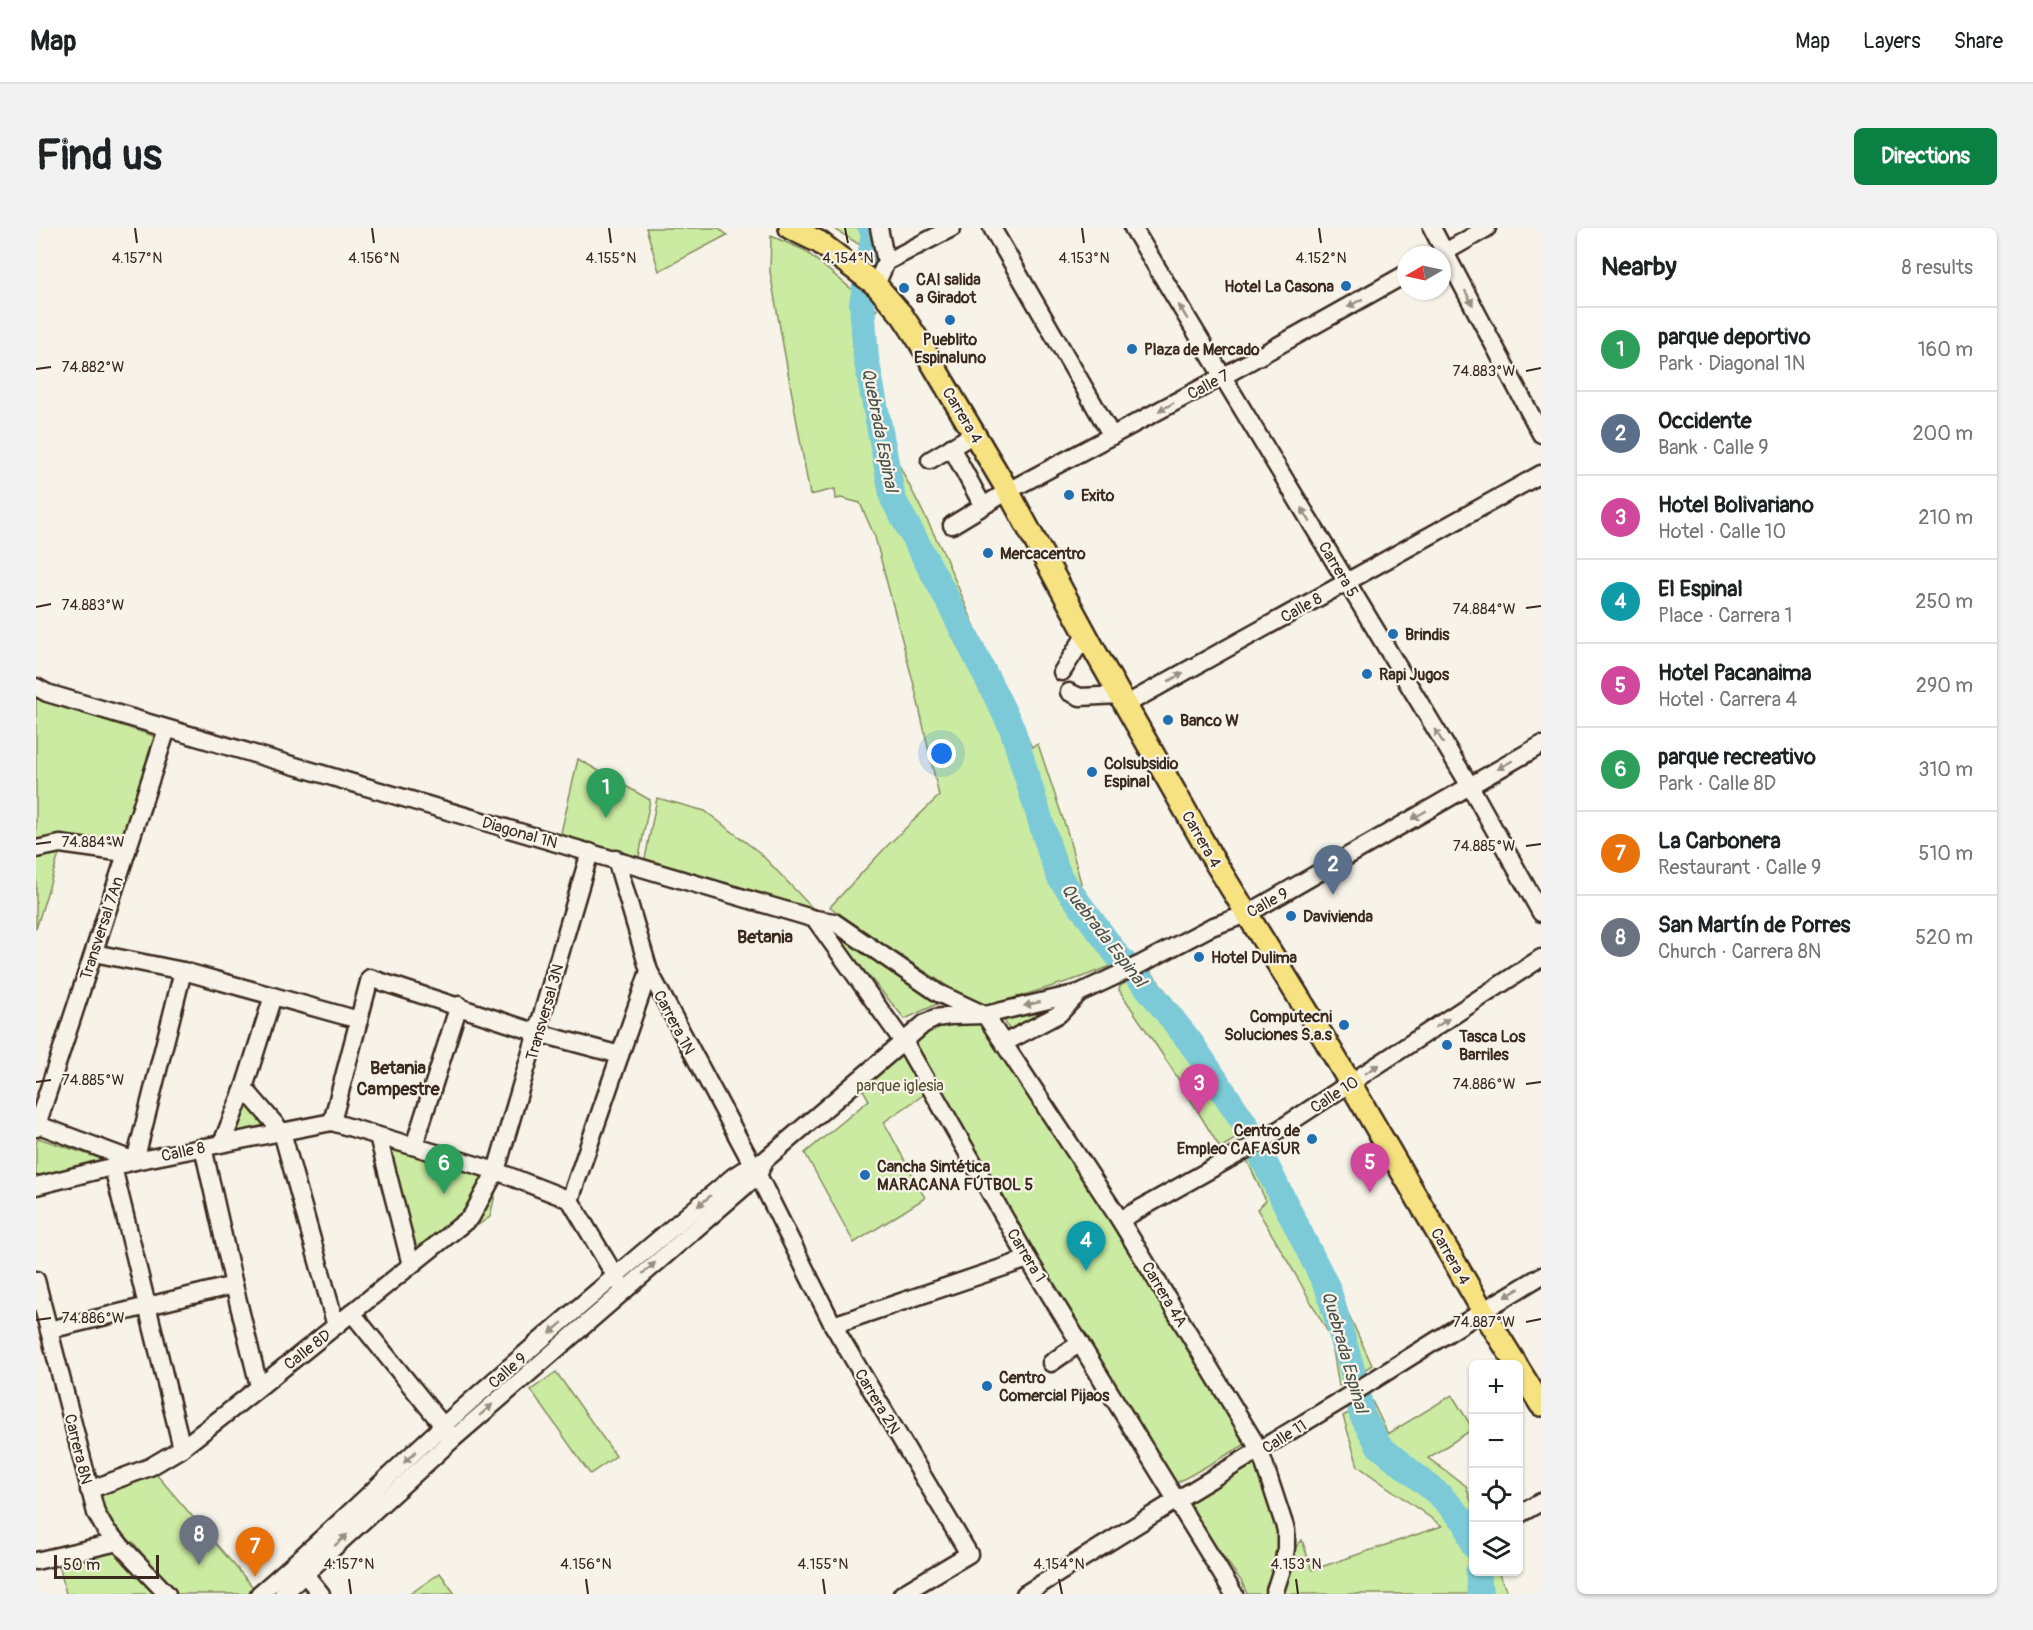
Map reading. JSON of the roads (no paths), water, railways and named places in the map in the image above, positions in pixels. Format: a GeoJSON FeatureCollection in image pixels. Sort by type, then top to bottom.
{"type":"FeatureCollection","features":[{"type":"Feature","properties":{"kind":"main road","name":"Carrera 4"},"geometry":{"type":"LineString","coordinates":[[790,228],[816,238],[874,284],[902,315],[1008,491],[1122,700],[1246,914],[1325,1040],[1513,1360]]}},
{"type":"Feature","properties":{"kind":"main road","name":"Carrera 4"},"geometry":{"type":"LineString","coordinates":[[1523,1376],[1541,1405]]}},
{"type":"Feature","properties":{"kind":"street"},"geometry":{"type":"LineString","coordinates":[[879,228],[886,262]]}},
{"type":"Feature","properties":{"kind":"street"},"geometry":{"type":"LineString","coordinates":[[874,284],[886,262],[952,228]]}},
{"type":"Feature","properties":{"kind":"street"},"geometry":{"type":"LineString","coordinates":[[992,228],[1112,436]]}},
{"type":"Feature","properties":{"kind":"street","name":"Carrera 5"},"geometry":{"type":"LineString","coordinates":[[1133,228],[1470,786],[1541,913]]}},
{"type":"Feature","properties":{"kind":"street"},"geometry":{"type":"LineString","coordinates":[[1432,228],[1440,246]]}},
{"type":"Feature","properties":{"kind":"street"},"geometry":{"type":"LineString","coordinates":[[1451,249],[1487,228]]}},
{"type":"Feature","properties":{"kind":"street"},"geometry":{"type":"LineString","coordinates":[[1451,269],[1541,434]]}},
{"type":"Feature","properties":{"kind":"street","name":"Calle 7"},"geometry":{"type":"LineString","coordinates":[[952,525],[1008,491],[1222,377],[1397,279]]}},
{"type":"Feature","properties":{"kind":"street"},"geometry":{"type":"LineString","coordinates":[[930,460],[974,434]]}},
{"type":"Feature","properties":{"kind":"street"},"geometry":{"type":"LineString","coordinates":[[951,447],[982,506]]}},
{"type":"Feature","properties":{"kind":"street","name":"Calle 8"},"geometry":{"type":"LineString","coordinates":[[1122,700],[1346,582],[1541,474]]}},
{"type":"Feature","properties":{"kind":"street"},"geometry":{"type":"LineString","coordinates":[[1062,672],[1086,634]]}},
{"type":"Feature","properties":{"kind":"street","name":"Diagonal 1N"},"geometry":{"type":"LineString","coordinates":[[36,687],[47,693],[167,729],[815,919],[834,921],[938,993],[985,1015]]}},
{"type":"Feature","properties":{"kind":"street"},"geometry":{"type":"LineString","coordinates":[[1069,692],[1080,697],[1122,700]]}},
{"type":"Feature","properties":{"kind":"street","name":"Transversal 7An"},"geometry":{"type":"LineString","coordinates":[[36,1126],[167,729]]}},
{"type":"Feature","properties":{"kind":"street","name":"Calle 9"},"geometry":{"type":"LineString","coordinates":[[259,1594],[300,1568],[448,1432],[620,1283],[903,1042],[936,1018],[985,1015],[1079,993],[1106,981],[1211,927],[1246,914],[1541,745]]}},
{"type":"Feature","properties":{"kind":"street"},"geometry":{"type":"LineString","coordinates":[[36,849],[60,844],[125,853]]}},
{"type":"Feature","properties":{"kind":"street","name":"Transversal 3N"},"geometry":{"type":"LineString","coordinates":[[496,1171],[590,852]]}},
{"type":"Feature","properties":{"kind":"street","name":"Carrera 1N"},"geometry":{"type":"LineString","coordinates":[[616,859],[649,971],[758,1167]]}},
{"type":"Feature","properties":{"kind":"street","name":"Carrera 1"},"geometry":{"type":"LineString","coordinates":[[815,919],[921,1070],[1028,1259],[1234,1594]]}},
{"type":"Feature","properties":{"kind":"street"},"geometry":{"type":"LineString","coordinates":[[94,952],[183,971],[359,1020]]}},
{"type":"Feature","properties":{"kind":"street","name":"Calle 10"},"geometry":{"type":"LineString","coordinates":[[1120,1220],[1263,1140],[1541,958]]}},
{"type":"Feature","properties":{"kind":"street"},"geometry":{"type":"LineString","coordinates":[[36,1126],[135,1161],[183,971]]}},
{"type":"Feature","properties":{"kind":"street"},"geometry":{"type":"LineString","coordinates":[[570,1200],[649,971]]}},
{"type":"Feature","properties":{"kind":"street"},"geometry":{"type":"LineString","coordinates":[[620,1055],[538,1033],[459,1005],[370,978],[332,1122],[496,1171],[570,1200],[620,1283]]}},
{"type":"Feature","properties":{"kind":"street","name":"Calle 9"},"geometry":{"type":"LineString","coordinates":[[1004,1043],[1059,1014],[1079,993]]}},
{"type":"Feature","properties":{"kind":"street"},"geometry":{"type":"LineString","coordinates":[[222,1143],[244,1088],[273,996]]}},
{"type":"Feature","properties":{"kind":"street"},"geometry":{"type":"LineString","coordinates":[[414,1146],[459,1005]]}},
{"type":"Feature","properties":{"kind":"street","name":"Carrera 4A"},"geometry":{"type":"LineString","coordinates":[[985,1015],[1120,1220],[1260,1451],[1286,1530],[1285,1557],[1274,1594]]}},
{"type":"Feature","properties":{"kind":"street"},"geometry":{"type":"LineString","coordinates":[[244,1088],[282,1132],[336,1326]]}},
{"type":"Feature","properties":{"kind":"street","name":"Calle 8"},"geometry":{"type":"LineString","coordinates":[[36,1186],[135,1161],[332,1122]]}},
{"type":"Feature","properties":{"kind":"street"},"geometry":{"type":"LineString","coordinates":[[378,1136],[411,1265]]}},
{"type":"Feature","properties":{"kind":"street"},"geometry":{"type":"LineString","coordinates":[[203,1147],[259,1386]]}},
{"type":"Feature","properties":{"kind":"street"},"geometry":{"type":"LineString","coordinates":[[113,1167],[182,1448]]}},
{"type":"Feature","properties":{"kind":"street","name":"Carrera 2N"},"geometry":{"type":"LineString","coordinates":[[758,1167],[833,1325],[969,1554],[902,1594]]}},
{"type":"Feature","properties":{"kind":"street","name":"Calle 8D"},"geometry":{"type":"LineString","coordinates":[[89,1490],[150,1467],[182,1448],[471,1217],[496,1171]]}},
{"type":"Feature","properties":{"kind":"street"},"geometry":{"type":"LineString","coordinates":[[833,1325],[1028,1259]]}},
{"type":"Feature","properties":{"kind":"street","name":"Calle 11"},"geometry":{"type":"LineString","coordinates":[[1025,1594],[1541,1276]]}},
{"type":"Feature","properties":{"kind":"street","name":"Carrera 8N"},"geometry":{"type":"LineString","coordinates":[[36,1280],[96,1513],[105,1529],[167,1594]]}},
{"type":"Feature","properties":{"kind":"street"},"geometry":{"type":"LineString","coordinates":[[49,1330],[234,1285]]}},
{"type":"Feature","properties":{"kind":"street"},"geometry":{"type":"LineString","coordinates":[[352,1313],[448,1432]]}},
{"type":"Feature","properties":{"kind":"street"},"geometry":{"type":"LineString","coordinates":[[1051,1363],[1080,1343]]}},
{"type":"Feature","properties":{"kind":"street"},"geometry":{"type":"LineString","coordinates":[[1523,1512],[1541,1502]]}},
{"type":"Feature","properties":{"kind":"street"},"geometry":{"type":"LineString","coordinates":[[36,1561],[118,1542]]}},
{"type":"Feature","properties":{"kind":"street"},"geometry":{"type":"LineString","coordinates":[[300,1568],[321,1594]]}},
{"type":"Feature","properties":{"kind":"street","name":"Calle 9"},"geometry":{"type":"LineString","coordinates":[[283,1594],[300,1568]]}},
{"type":"Feature","properties":{"kind":"waterway","name":"Quebrada Espinal"},"geometry":{"type":"LineString","coordinates":[[871,228],[874,234],[862,304],[866,358],[893,499],[944,593],[1012,728],[1060,878],[1117,955],[1143,982],[1191,1043],[1247,1127],[1328,1289],[1352,1369],[1362,1415],[1379,1446],[1441,1496],[1466,1523],[1469,1532]]}},
{"type":"Feature","properties":{"kind":"waterway","name":"Quebrada Espinal"},"geometry":{"type":"LineString","coordinates":[[1478,1576],[1480,1594]]}},
{"type":"Feature","properties":{"kind":"place","name":"Hotel La Casona"},"geometry":{"type":"Point","coordinates":[1346,286]}},
{"type":"Feature","properties":{"kind":"place","name":"CAI salida a Giradot"},"geometry":{"type":"Point","coordinates":[904,288]}},
{"type":"Feature","properties":{"kind":"place","name":"Pueblito Espinaluno"},"geometry":{"type":"Point","coordinates":[950,320]}},
{"type":"Feature","properties":{"kind":"place","name":"Plaza de Mercado"},"geometry":{"type":"Point","coordinates":[1132,349]}},
{"type":"Feature","properties":{"kind":"place","name":"Exito"},"geometry":{"type":"Point","coordinates":[1069,495]}},
{"type":"Feature","properties":{"kind":"place","name":"Mercacentro"},"geometry":{"type":"Point","coordinates":[988,553]}},
{"type":"Feature","properties":{"kind":"place","name":"Brindis"},"geometry":{"type":"Point","coordinates":[1393,634]}},
{"type":"Feature","properties":{"kind":"place","name":"Rapi Jugos"},"geometry":{"type":"Point","coordinates":[1367,674]}},
{"type":"Feature","properties":{"kind":"place","name":"Banco W"},"geometry":{"type":"Point","coordinates":[1168,720]}},
{"type":"Feature","properties":{"kind":"place","name":"Colsubsidio Espinal"},"geometry":{"type":"Point","coordinates":[1092,772]}},
{"type":"Feature","properties":{"kind":"place","name":"parque deportivo"},"geometry":{"type":"Point","coordinates":[606,818]}},
{"type":"Feature","properties":{"kind":"place","name":"Occidente"},"geometry":{"type":"Point","coordinates":[1333,895]}},
{"type":"Feature","properties":{"kind":"place","name":"Davivienda"},"geometry":{"type":"Point","coordinates":[1291,916]}},
{"type":"Feature","properties":{"kind":"place","name":"Hotel Dulima"},"geometry":{"type":"Point","coordinates":[1199,957]}},
{"type":"Feature","properties":{"kind":"place","name":"Computecni Soluciones S.a.s"},"geometry":{"type":"Point","coordinates":[1344,1025]}},
{"type":"Feature","properties":{"kind":"place","name":"Tasca Los Barriles"},"geometry":{"type":"Point","coordinates":[1447,1045]}},
{"type":"Feature","properties":{"kind":"place","name":"Hotel Bolivariano"},"geometry":{"type":"Point","coordinates":[1199,1114]}},
{"type":"Feature","properties":{"kind":"place","name":"Centro de Empleo CAFASUR"},"geometry":{"type":"Point","coordinates":[1312,1139]}},
{"type":"Feature","properties":{"kind":"place","name":"Cancha Sintética MARACANA FÚTBOL 5"},"geometry":{"type":"Point","coordinates":[865,1175]}},
{"type":"Feature","properties":{"kind":"place","name":"Hotel Pacanaima"},"geometry":{"type":"Point","coordinates":[1370,1193]}},
{"type":"Feature","properties":{"kind":"place","name":"parque recreativo"},"geometry":{"type":"Point","coordinates":[444,1194]}},
{"type":"Feature","properties":{"kind":"place","name":"El Espinal"},"geometry":{"type":"Point","coordinates":[1086,1271]}},
{"type":"Feature","properties":{"kind":"place","name":"Centro Comercial Pijaos"},"geometry":{"type":"Point","coordinates":[987,1386]}},
{"type":"Feature","properties":{"kind":"place","name":"San Martín de Porres"},"geometry":{"type":"Point","coordinates":[199,1565]}},
{"type":"Feature","properties":{"kind":"place","name":"La Carbonera"},"geometry":{"type":"Point","coordinates":[255,1577]}},
{"type":"Feature","properties":{"kind":"district","name":"Betania"},"geometry":{"type":"Point","coordinates":[765,937]}},
{"type":"Feature","properties":{"kind":"district","name":"Betania Campestre"},"geometry":{"type":"Point","coordinates":[398,1078]}},
{"type":"Feature","properties":{"kind":"park label","name":"parque iglesia"},"geometry":{"type":"Point","coordinates":[900,1085]}}]}
